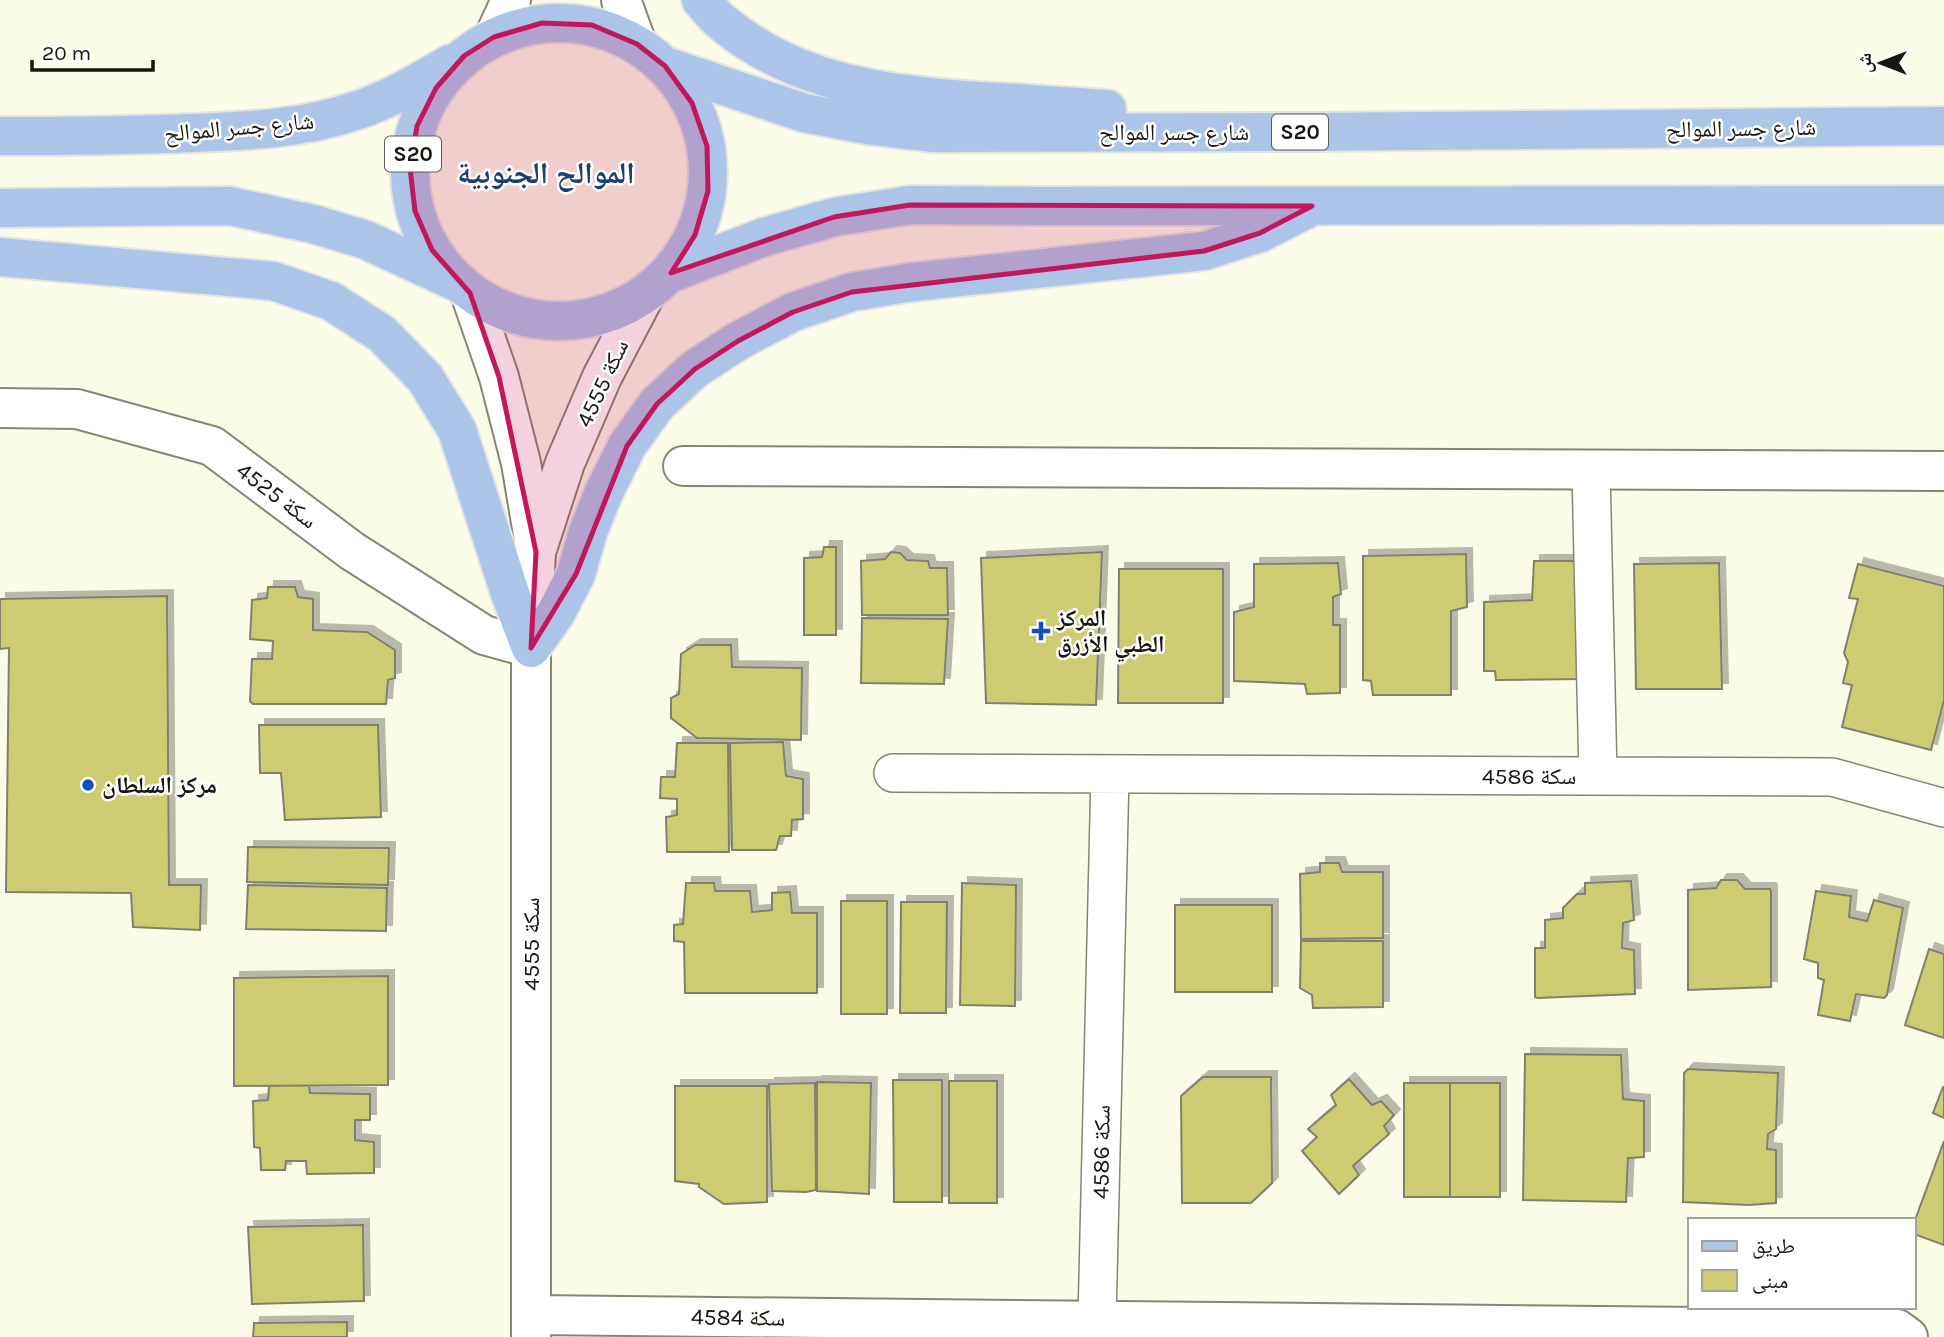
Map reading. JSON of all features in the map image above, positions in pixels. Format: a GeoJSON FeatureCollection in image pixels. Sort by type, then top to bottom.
{"type":"FeatureCollection","features":[{"type":"Feature","properties":{"kind":"main road"},"geometry":{"type":"LineString","coordinates":[[701,0],[722,23],[777,60],[826,78],[876,91],[928,98],[1201,116],[1311,132]]}},
{"type":"Feature","properties":{"kind":"main road","name":"S20"},"geometry":{"type":"LineString","coordinates":[[464,288],[432,250],[415,211],[410,169],[417,126],[436,88],[479,47],[542,23],[592,25],[651,55]]}},
{"type":"Feature","properties":{"kind":"main road","name":"شارع جسر الموالح"},"geometry":{"type":"LineString","coordinates":[[0,136],[118,137],[261,131],[315,122],[356,111],[400,93],[479,47]]}},
{"type":"Feature","properties":{"kind":"main road","name":"شارع جسر الموالح"},"geometry":{"type":"LineString","coordinates":[[651,55],[804,113],[873,126],[932,133],[1944,126]]}},
{"type":"Feature","properties":{"kind":"main road"},"geometry":{"type":"LineString","coordinates":[[651,55],[692,103],[706,146],[708,191],[695,234],[658,284]]}},
{"type":"Feature","properties":{"kind":"main road","name":"S20"},"geometry":{"type":"LineString","coordinates":[[0,208],[230,206],[313,223],[366,240],[464,288],[511,315],[557,323],[604,316],[658,284],[764,237],[834,217],[910,205],[1944,205]]}},
{"type":"Feature","properties":{"kind":"main road"},"geometry":{"type":"LineString","coordinates":[[531,648],[556,613],[576,574],[596,512],[627,446],[657,404],[695,369],[738,341],[793,312],[852,292],[913,282],[1204,251],[1261,233],[1312,206]]}},
{"type":"Feature","properties":{"kind":"main road"},"geometry":{"type":"LineString","coordinates":[[0,257],[273,281],[331,301],[382,334],[425,378],[457,430],[531,648]]}},
{"type":"Feature","properties":{"kind":"street"},"geometry":{"type":"LineString","coordinates":[[479,47],[511,0]]}},
{"type":"Feature","properties":{"kind":"street"},"geometry":{"type":"LineString","coordinates":[[621,0],[651,55]]}},
{"type":"Feature","properties":{"kind":"street","name":"سكة 4555"},"geometry":{"type":"LineString","coordinates":[[536,552],[565,463],[602,377],[658,284]]}},
{"type":"Feature","properties":{"kind":"street","name":"سكة 4555"},"geometry":{"type":"LineString","coordinates":[[464,288],[499,377],[521,463],[536,552],[531,648],[532,1326]]}},
{"type":"Feature","properties":{"kind":"street","name":"سكة 4525"},"geometry":{"type":"LineString","coordinates":[[0,408],[77,409],[212,446],[352,551],[484,635],[531,648]]}},
{"type":"Feature","properties":{"kind":"street"},"geometry":{"type":"LineString","coordinates":[[683,466],[1944,471]]}},
{"type":"Feature","properties":{"kind":"street"},"geometry":{"type":"LineString","coordinates":[[1591,470],[1598,776]]}},
{"type":"Feature","properties":{"kind":"street","name":"سكة 4586"},"geometry":{"type":"LineString","coordinates":[[892,773],[1832,778],[1944,808]]}},
{"type":"Feature","properties":{"kind":"street","name":"سكة 4586"},"geometry":{"type":"LineString","coordinates":[[1097,1320],[1110,774]]}},
{"type":"Feature","properties":{"kind":"street","name":"سكة 4584"},"geometry":{"type":"LineString","coordinates":[[532,1326],[1097,1320],[1575,1331],[1897,1329],[1908,1337]]}},
{"type":"Feature","properties":{"kind":"highlighted area"},"geometry":{"type":"Polygon","coordinates":[[[542,23],[592,25],[637,44],[665,66],[692,103],[707,146],[708,191],[695,235],[671,273],[834,217],[910,205],[1312,206],[1260,233],[1204,251],[852,292],[793,312],[738,341],[695,369],[657,404],[627,446],[576,574],[531,648],[536,552],[499,377],[470,293],[432,250],[415,211],[410,168],[417,126],[436,88],[464,56],[494,37],[542,23]]]}},
{"type":"Feature","properties":{"kind":"building"},"geometry":{"type":"Polygon","coordinates":[[[824,547],[836,547],[836,635],[804,635],[804,558],[822,557],[824,547]]]}},
{"type":"Feature","properties":{"kind":"building"},"geometry":{"type":"Polygon","coordinates":[[[891,552],[900,553],[907,560],[928,561],[930,568],[947,568],[948,615],[862,615],[861,561],[885,559],[891,552]]]}},
{"type":"Feature","properties":{"kind":"building","name":"المركز الطبي الأزرق"},"geometry":{"type":"Polygon","coordinates":[[[1102,552],[1096,705],[986,703],[981,558],[1102,552]]]}},
{"type":"Feature","properties":{"kind":"building"},"geometry":{"type":"Polygon","coordinates":[[[1466,554],[1467,607],[1451,611],[1451,695],[1373,695],[1371,681],[1363,680],[1363,556],[1466,554]]]}},
{"type":"Feature","properties":{"kind":"building"},"geometry":{"type":"Polygon","coordinates":[[[1534,561],[1580,561],[1583,679],[1496,680],[1495,671],[1484,671],[1484,602],[1532,600],[1534,561]]]}},
{"type":"Feature","properties":{"kind":"building"},"geometry":{"type":"Polygon","coordinates":[[[1338,563],[1341,594],[1333,597],[1333,625],[1340,625],[1340,693],[1307,694],[1305,684],[1234,681],[1234,612],[1254,607],[1254,564],[1338,563]]]}},
{"type":"Feature","properties":{"kind":"building"},"geometry":{"type":"Polygon","coordinates":[[[1719,563],[1722,689],[1636,689],[1634,564],[1719,563]]]}},
{"type":"Feature","properties":{"kind":"building"},"geometry":{"type":"Polygon","coordinates":[[[1858,564],[1944,586],[1944,700],[1931,750],[1842,727],[1852,685],[1843,683],[1848,662],[1844,653],[1858,599],[1849,598],[1858,564]]]}},
{"type":"Feature","properties":{"kind":"building"},"geometry":{"type":"Polygon","coordinates":[[[1119,569],[1223,569],[1223,703],[1118,703],[1119,569]]]}},
{"type":"Feature","properties":{"kind":"building"},"geometry":{"type":"Polygon","coordinates":[[[268,587],[295,587],[298,597],[313,599],[313,630],[367,632],[395,650],[395,678],[388,680],[386,704],[253,704],[250,701],[252,659],[272,659],[273,641],[250,639],[252,600],[267,598],[268,587]]]}},
{"type":"Feature","properties":{"kind":"building","name":"مركز السلطان"},"geometry":{"type":"Polygon","coordinates":[[[167,596],[169,885],[201,885],[200,930],[133,927],[131,893],[6,892],[9,648],[0,649],[0,599],[167,596]]]}},
{"type":"Feature","properties":{"kind":"building"},"geometry":{"type":"Polygon","coordinates":[[[862,618],[948,619],[944,684],[861,683],[862,618]]]}},
{"type":"Feature","properties":{"kind":"building"},"geometry":{"type":"Polygon","coordinates":[[[695,645],[731,645],[732,667],[802,668],[801,740],[697,738],[671,718],[671,698],[679,694],[681,654],[695,645]]]}},
{"type":"Feature","properties":{"kind":"building"},"geometry":{"type":"Polygon","coordinates":[[[259,725],[378,725],[381,817],[285,820],[281,773],[260,773],[259,725]]]}},
{"type":"Feature","properties":{"kind":"building"},"geometry":{"type":"Polygon","coordinates":[[[783,742],[786,776],[803,779],[803,819],[792,820],[791,836],[780,836],[776,850],[732,850],[730,743],[783,742]]]}},
{"type":"Feature","properties":{"kind":"building"},"geometry":{"type":"Polygon","coordinates":[[[677,743],[728,743],[729,852],[667,852],[666,817],[677,815],[677,799],[660,798],[661,777],[675,777],[677,743]]]}},
{"type":"Feature","properties":{"kind":"building"},"geometry":{"type":"Polygon","coordinates":[[[248,847],[389,848],[388,885],[247,882],[248,847]]]}},
{"type":"Feature","properties":{"kind":"building"},"geometry":{"type":"Polygon","coordinates":[[[1320,863],[1339,863],[1342,872],[1383,872],[1383,938],[1301,939],[1300,874],[1320,872],[1320,863]]]}},
{"type":"Feature","properties":{"kind":"building"},"geometry":{"type":"Polygon","coordinates":[[[1721,880],[1737,880],[1745,889],[1771,891],[1771,987],[1688,990],[1688,890],[1716,888],[1721,880]]]}},
{"type":"Feature","properties":{"kind":"building"},"geometry":{"type":"Polygon","coordinates":[[[1631,881],[1634,920],[1623,923],[1622,948],[1634,950],[1635,994],[1535,997],[1535,948],[1545,948],[1545,920],[1563,918],[1563,908],[1577,894],[1585,894],[1585,883],[1631,881]]]}},
{"type":"Feature","properties":{"kind":"building"},"geometry":{"type":"Polygon","coordinates":[[[686,883],[714,883],[715,891],[750,891],[752,912],[772,910],[772,893],[790,892],[792,913],[817,913],[817,993],[685,993],[684,942],[674,941],[674,925],[683,924],[686,883]]]}},
{"type":"Feature","properties":{"kind":"building"},"geometry":{"type":"Polygon","coordinates":[[[962,883],[1016,885],[1015,1006],[960,1005],[962,883]]]}},
{"type":"Feature","properties":{"kind":"building"},"geometry":{"type":"Polygon","coordinates":[[[248,885],[387,888],[386,931],[246,929],[248,885]]]}},
{"type":"Feature","properties":{"kind":"building"},"geometry":{"type":"Polygon","coordinates":[[[1816,891],[1851,896],[1849,917],[1867,921],[1874,900],[1903,908],[1887,995],[1884,998],[1856,994],[1850,1021],[1818,1015],[1824,980],[1818,978],[1818,963],[1804,959],[1816,891]]]}},
{"type":"Feature","properties":{"kind":"building"},"geometry":{"type":"Polygon","coordinates":[[[841,901],[887,901],[887,1014],[841,1014],[841,901]]]}},
{"type":"Feature","properties":{"kind":"building"},"geometry":{"type":"Polygon","coordinates":[[[901,902],[947,902],[946,1013],[900,1013],[901,902]]]}},
{"type":"Feature","properties":{"kind":"building"},"geometry":{"type":"Polygon","coordinates":[[[1175,905],[1272,905],[1272,992],[1175,992],[1175,905]]]}},
{"type":"Feature","properties":{"kind":"building"},"geometry":{"type":"Polygon","coordinates":[[[1301,941],[1383,941],[1383,1007],[1313,1008],[1312,995],[1300,988],[1301,941]]]}},
{"type":"Feature","properties":{"kind":"building"},"geometry":{"type":"Polygon","coordinates":[[[1929,949],[1944,954],[1944,1038],[1905,1025],[1929,949]]]}},
{"type":"Feature","properties":{"kind":"building"},"geometry":{"type":"Polygon","coordinates":[[[388,976],[388,1085],[234,1086],[234,978],[388,976]]]}},
{"type":"Feature","properties":{"kind":"building"},"geometry":{"type":"Polygon","coordinates":[[[1525,1054],[1621,1055],[1623,1099],[1644,1101],[1644,1157],[1628,1158],[1626,1202],[1523,1200],[1525,1054]]]}},
{"type":"Feature","properties":{"kind":"building"},"geometry":{"type":"Polygon","coordinates":[[[1688,1069],[1778,1073],[1776,1129],[1768,1134],[1767,1149],[1776,1150],[1776,1203],[1749,1205],[1683,1202],[1684,1073],[1688,1069]]]}},
{"type":"Feature","properties":{"kind":"building"},"geometry":{"type":"Polygon","coordinates":[[[1203,1077],[1271,1077],[1272,1183],[1251,1203],[1182,1203],[1181,1096],[1203,1077]]]}},
{"type":"Feature","properties":{"kind":"building"},"geometry":{"type":"Polygon","coordinates":[[[1349,1079],[1372,1105],[1381,1101],[1394,1115],[1384,1126],[1389,1134],[1353,1166],[1359,1175],[1339,1194],[1302,1151],[1317,1137],[1308,1129],[1336,1105],[1331,1095],[1349,1079]]]}},
{"type":"Feature","properties":{"kind":"building"},"geometry":{"type":"Polygon","coordinates":[[[893,1080],[942,1080],[942,1202],[894,1202],[893,1080]]]}},
{"type":"Feature","properties":{"kind":"building"},"geometry":{"type":"Polygon","coordinates":[[[949,1081],[997,1081],[997,1203],[949,1203],[949,1081]]]}},
{"type":"Feature","properties":{"kind":"building"},"geometry":{"type":"Polygon","coordinates":[[[817,1082],[871,1083],[869,1194],[817,1191],[817,1082]]]}},
{"type":"Feature","properties":{"kind":"building"},"geometry":{"type":"Polygon","coordinates":[[[815,1083],[816,1190],[772,1191],[769,1084],[815,1083]]]}},
{"type":"Feature","properties":{"kind":"building"},"geometry":{"type":"Polygon","coordinates":[[[1404,1083],[1450,1083],[1450,1197],[1404,1197],[1404,1083]]]}},
{"type":"Feature","properties":{"kind":"building"},"geometry":{"type":"Polygon","coordinates":[[[1450,1083],[1500,1083],[1500,1197],[1450,1197],[1450,1083]]]}},
{"type":"Feature","properties":{"kind":"building"},"geometry":{"type":"Polygon","coordinates":[[[269,1086],[309,1086],[310,1093],[370,1094],[370,1120],[355,1120],[355,1140],[374,1142],[374,1173],[307,1174],[306,1161],[286,1161],[285,1170],[261,1170],[260,1148],[254,1147],[253,1101],[268,1100],[269,1086]]]}},
{"type":"Feature","properties":{"kind":"building"},"geometry":{"type":"Polygon","coordinates":[[[675,1086],[767,1086],[767,1202],[724,1204],[699,1187],[699,1184],[675,1181],[675,1086]]]}},
{"type":"Feature","properties":{"kind":"building"},"geometry":{"type":"Polygon","coordinates":[[[1944,1087],[1944,1118],[1933,1113],[1944,1087]]]}},
{"type":"Feature","properties":{"kind":"building"},"geometry":{"type":"Polygon","coordinates":[[[1944,1141],[1944,1245],[1916,1235],[1916,1218],[1944,1141]]]}},
{"type":"Feature","properties":{"kind":"building"},"geometry":{"type":"Polygon","coordinates":[[[363,1225],[364,1301],[252,1304],[248,1227],[363,1225]]]}},
{"type":"Feature","properties":{"kind":"building"},"geometry":{"type":"Polygon","coordinates":[[[347,1322],[347,1337],[253,1337],[254,1323],[347,1322]]]}},
{"type":"Feature","properties":{"kind":"place","name":"المركز الطبي الأزرق"},"geometry":{"type":"Point","coordinates":[1041,631]}},
{"type":"Feature","properties":{"kind":"place","name":"مركز السلطان"},"geometry":{"type":"Point","coordinates":[88,785]}},
{"type":"Feature","properties":{"kind":"district","name":"الموالح الجنوبية"},"geometry":{"type":"Point","coordinates":[546,173]}}]}
